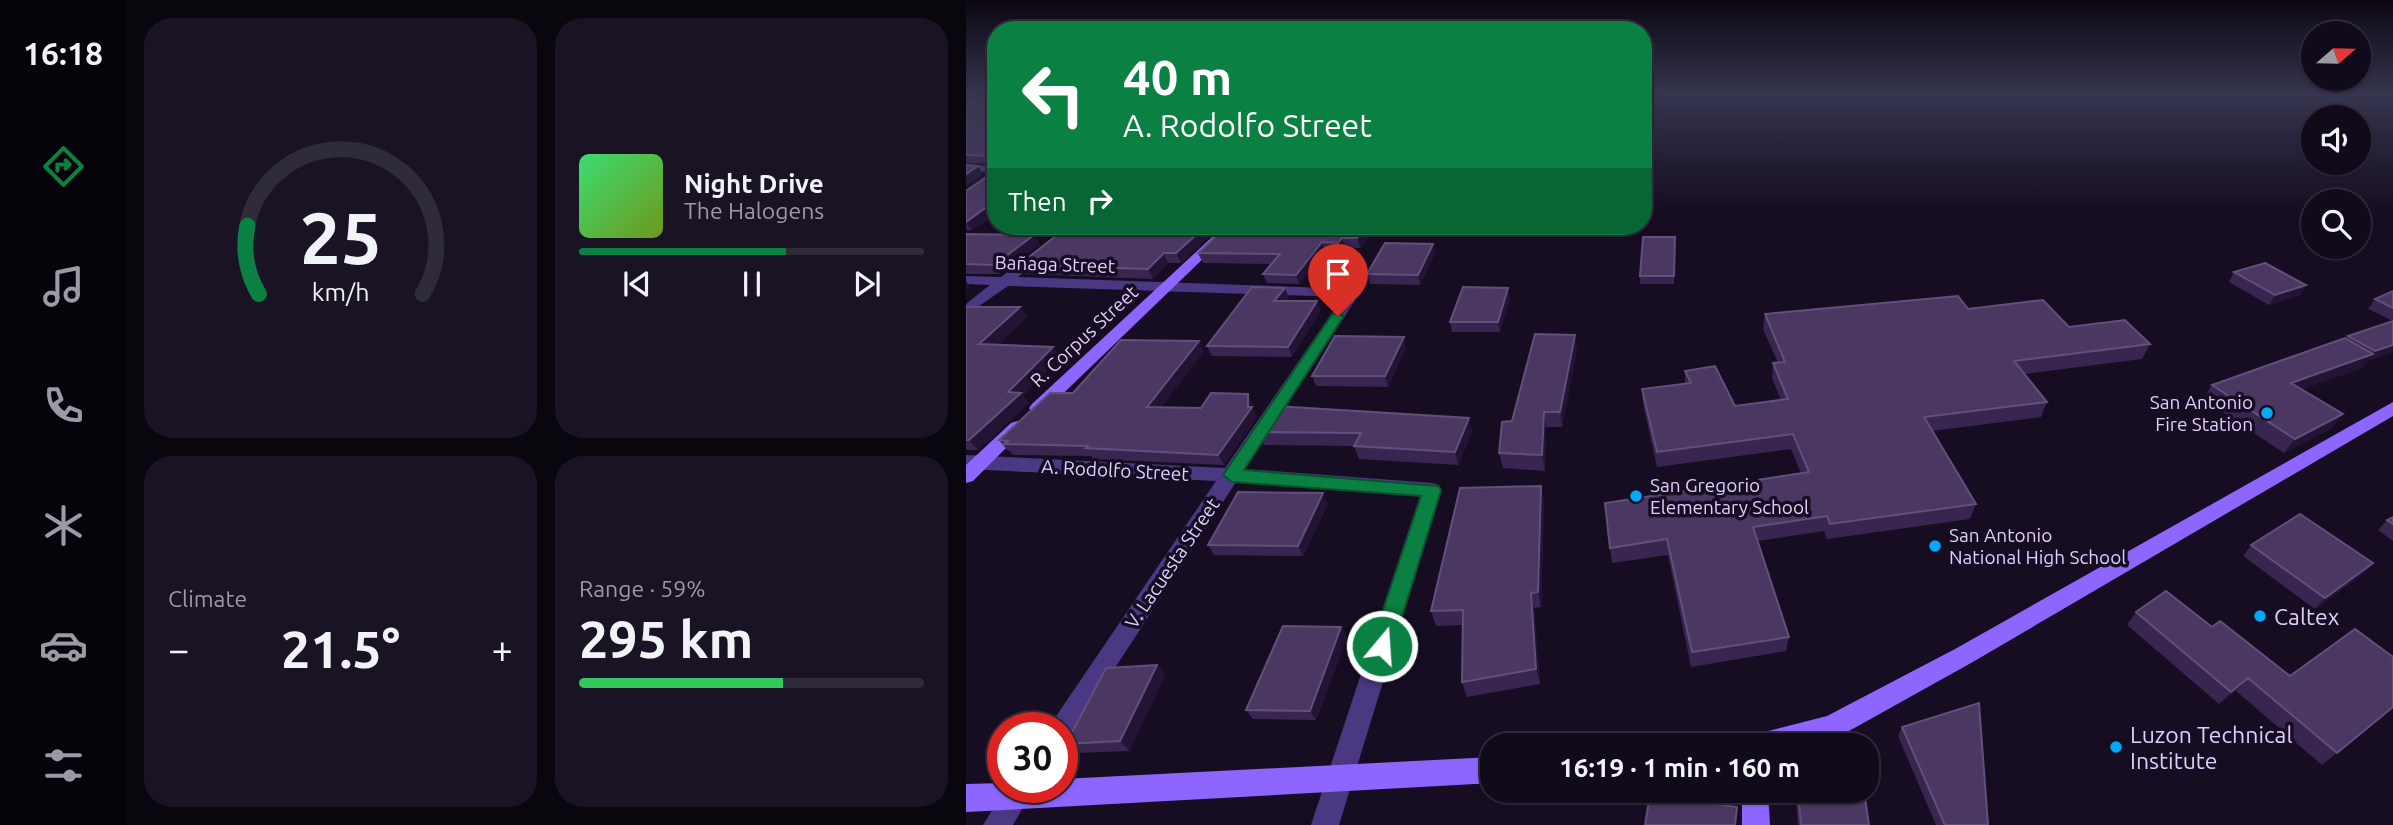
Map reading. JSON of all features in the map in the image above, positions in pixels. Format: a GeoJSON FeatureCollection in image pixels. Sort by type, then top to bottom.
{"type":"FeatureCollection","features":[{"type":"Feature","properties":{"kind":"main road","name":"R. Corpus Street"},"geometry":{"type":"LineString","coordinates":[[970,467],[1221,235]]}},
{"type":"Feature","properties":{"kind":"main road"},"geometry":{"type":"LineString","coordinates":[[1809,733],[1831,727],[1975,649],[2393,408]]}},
{"type":"Feature","properties":{"kind":"main road"},"geometry":{"type":"LineString","coordinates":[[1078,787],[1480,771]]}},
{"type":"Feature","properties":{"kind":"main road"},"geometry":{"type":"LineString","coordinates":[[966,797],[987,794]]}},
{"type":"Feature","properties":{"kind":"main road"},"geometry":{"type":"LineString","coordinates":[[1755,803],[1756,825]]}},
{"type":"Feature","properties":{"kind":"street"},"geometry":{"type":"LineString","coordinates":[[966,169],[987,173]]}},
{"type":"Feature","properties":{"kind":"street"},"geometry":{"type":"LineString","coordinates":[[966,310],[1064,235]]}},
{"type":"Feature","properties":{"kind":"street","name":"Bañaga Street"},"geometry":{"type":"LineString","coordinates":[[966,280],[1353,293]]}},
{"type":"Feature","properties":{"kind":"street","name":"V. Lacuesta Street"},"geometry":{"type":"LineString","coordinates":[[1072,712],[1353,293]]}},
{"type":"Feature","properties":{"kind":"street","name":"A. Rodolfo Street"},"geometry":{"type":"LineString","coordinates":[[970,467],[1232,475],[1432,490],[1341,776]]}},
{"type":"Feature","properties":{"kind":"street"},"geometry":{"type":"LineString","coordinates":[[1325,825],[1341,776]]}},
{"type":"Feature","properties":{"kind":"street"},"geometry":{"type":"LineString","coordinates":[[997,825],[1011,803]]}},
{"type":"Feature","properties":{"kind":"building"},"geometry":{"type":"Polygon","coordinates":[[[966,134],[987,134],[987,156],[966,155],[966,134]]]}},
{"type":"Feature","properties":{"kind":"building"},"geometry":{"type":"Polygon","coordinates":[[[966,165],[978,166],[966,174],[966,165]]]}},
{"type":"Feature","properties":{"kind":"building"},"geometry":{"type":"Polygon","coordinates":[[[987,176],[987,207],[966,222],[966,191],[987,176]]]}},
{"type":"Feature","properties":{"kind":"building"},"geometry":{"type":"Polygon","coordinates":[[[966,234],[1034,235],[994,265],[966,264],[966,234]]]}},
{"type":"Feature","properties":{"kind":"building"},"geometry":{"type":"Polygon","coordinates":[[[1057,235],[1196,235],[1176,253],[1164,253],[1148,269],[1019,265],[1057,235]]]}},
{"type":"Feature","properties":{"kind":"building"},"geometry":{"type":"Polygon","coordinates":[[[1217,235],[1360,235],[1357,238],[1342,238],[1338,243],[1322,242],[1296,275],[1263,274],[1280,254],[1198,253],[1217,235]]]}},
{"type":"Feature","properties":{"kind":"building"},"geometry":{"type":"Polygon","coordinates":[[[1643,237],[1675,237],[1674,276],[1640,276],[1643,237]]]}},
{"type":"Feature","properties":{"kind":"building"},"geometry":{"type":"Polygon","coordinates":[[[1385,243],[1433,244],[1418,275],[1367,274],[1385,243]]]}},
{"type":"Feature","properties":{"kind":"building"},"geometry":{"type":"Polygon","coordinates":[[[2265,263],[2306,285],[2275,295],[2234,272],[2265,263]]]}},
{"type":"Feature","properties":{"kind":"building"},"geometry":{"type":"Polygon","coordinates":[[[1252,287],[1285,288],[1274,301],[1317,301],[1288,347],[1207,346],[1252,287]]]}},
{"type":"Feature","properties":{"kind":"building"},"geometry":{"type":"Polygon","coordinates":[[[1463,287],[1508,288],[1498,322],[1450,322],[1463,287]]]}},
{"type":"Feature","properties":{"kind":"building"},"geometry":{"type":"Polygon","coordinates":[[[2393,291],[2393,308],[2375,299],[2393,291]]]}},
{"type":"Feature","properties":{"kind":"building"},"geometry":{"type":"Polygon","coordinates":[[[1958,296],[1968,309],[2043,300],[2069,327],[2125,320],[2150,344],[2014,361],[2047,402],[1924,417],[1976,504],[1830,524],[1827,516],[1753,527],[1789,637],[1692,652],[1667,539],[1610,548],[1605,503],[1809,472],[1793,434],[1657,452],[1642,389],[1691,383],[1685,371],[1715,366],[1735,406],[1788,399],[1773,363],[1785,362],[1765,314],[1958,296]]]}},
{"type":"Feature","properties":{"kind":"building"},"geometry":{"type":"Polygon","coordinates":[[[966,307],[1020,307],[979,344],[1053,347],[1008,392],[1021,393],[969,440],[966,440],[966,307]]]}},
{"type":"Feature","properties":{"kind":"building"},"geometry":{"type":"Polygon","coordinates":[[[2393,321],[2393,345],[2375,351],[2348,336],[2393,321]]]}},
{"type":"Feature","properties":{"kind":"building"},"geometry":{"type":"Polygon","coordinates":[[[1535,334],[1575,335],[1560,412],[1544,412],[1542,455],[1499,453],[1502,422],[1512,421],[1535,334]]]}},
{"type":"Feature","properties":{"kind":"building"},"geometry":{"type":"Polygon","coordinates":[[[1335,336],[1404,337],[1385,376],[1312,376],[1335,336]]]}},
{"type":"Feature","properties":{"kind":"building"},"geometry":{"type":"Polygon","coordinates":[[[2345,338],[2373,354],[2291,383],[2343,414],[2295,439],[2212,385],[2345,338]]]}},
{"type":"Feature","properties":{"kind":"building"},"geometry":{"type":"Polygon","coordinates":[[[1121,340],[1199,341],[1147,407],[1201,408],[1211,393],[1248,394],[1248,407],[1252,407],[1218,455],[1086,448],[1088,446],[1004,444],[1008,441],[999,440],[1050,393],[1073,393],[1121,340]]]}},
{"type":"Feature","properties":{"kind":"building"},"geometry":{"type":"Polygon","coordinates":[[[1275,406],[1469,418],[1455,452],[1354,446],[1361,433],[1257,432],[1275,406]]]}},
{"type":"Feature","properties":{"kind":"building"},"geometry":{"type":"Polygon","coordinates":[[[1541,486],[1538,592],[1531,593],[1536,669],[1462,682],[1463,610],[1431,611],[1460,488],[1541,486]]]}},
{"type":"Feature","properties":{"kind":"building"},"geometry":{"type":"Polygon","coordinates":[[[1238,492],[1323,493],[1298,546],[1208,545],[1238,492]]]}},
{"type":"Feature","properties":{"kind":"building"},"geometry":{"type":"Polygon","coordinates":[[[2300,514],[2373,563],[2325,598],[2251,545],[2300,514]]]}},
{"type":"Feature","properties":{"kind":"building"},"geometry":{"type":"Polygon","coordinates":[[[2166,591],[2212,627],[2220,621],[2290,676],[2355,629],[2393,657],[2393,707],[2337,753],[2248,678],[2231,692],[2136,612],[2166,591]]]}},
{"type":"Feature","properties":{"kind":"building"},"geometry":{"type":"Polygon","coordinates":[[[1283,626],[1341,627],[1310,711],[1246,710],[1283,626]]]}},
{"type":"Feature","properties":{"kind":"building"},"geometry":{"type":"Polygon","coordinates":[[[1157,665],[1120,741],[1078,743],[1078,721],[1106,668],[1157,665]]]}},
{"type":"Feature","properties":{"kind":"building"},"geometry":{"type":"Polygon","coordinates":[[[1979,703],[1988,825],[1945,825],[1902,727],[1979,703]]]}},
{"type":"Feature","properties":{"kind":"building"},"geometry":{"type":"Polygon","coordinates":[[[1649,803],[1708,803],[1737,807],[1735,825],[1645,825],[1649,803]]]}},
{"type":"Feature","properties":{"kind":"building"},"geometry":{"type":"Polygon","coordinates":[[[1799,803],[1866,803],[1869,825],[1801,825],[1799,803]]]}},
{"type":"Feature","properties":{"kind":"place","name":"San Antonio Fire Station"},"geometry":{"type":"Point","coordinates":[2267,413]}},
{"type":"Feature","properties":{"kind":"place","name":"San Gregorio Elementary School"},"geometry":{"type":"Point","coordinates":[1636,496]}},
{"type":"Feature","properties":{"kind":"place","name":"San Antonio National High School"},"geometry":{"type":"Point","coordinates":[1935,546]}},
{"type":"Feature","properties":{"kind":"place","name":"Caltex"},"geometry":{"type":"Point","coordinates":[2260,616]}},
{"type":"Feature","properties":{"kind":"place","name":"Luzon Technical Institute"},"geometry":{"type":"Point","coordinates":[2116,747]}},
{"type":"Feature","properties":{"kind":"route"},"geometry":{"type":"LineString","coordinates":[[1338,316],[1232,475],[1432,490],[1382,646]]}}]}
